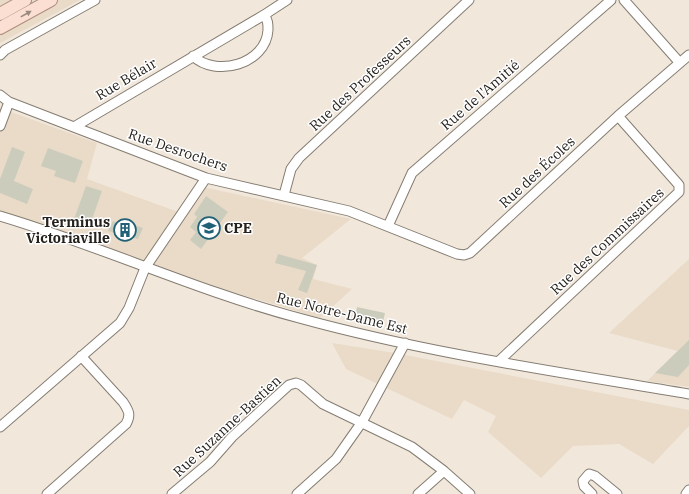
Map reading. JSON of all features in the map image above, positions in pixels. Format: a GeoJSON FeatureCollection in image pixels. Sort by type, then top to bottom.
{"type":"FeatureCollection","features":[{"type":"Feature","properties":{"kind":"main road"},"geometry":{"type":"LineString","coordinates":[[0,14],[25,0]]}},
{"type":"Feature","properties":{"kind":"main road"},"geometry":{"type":"LineString","coordinates":[[0,28],[52,0]]}},
{"type":"Feature","properties":{"kind":"street"},"geometry":{"type":"LineString","coordinates":[[0,55],[5,50],[95,0]]}},
{"type":"Feature","properties":{"kind":"street","name":"Rue Bélair"},"geometry":{"type":"LineString","coordinates":[[74,127],[192,56],[264,16],[287,0]]}},
{"type":"Feature","properties":{"kind":"street","name":"Rue des Professeurs"},"geometry":{"type":"LineString","coordinates":[[284,195],[291,169],[299,158],[469,0]]}},
{"type":"Feature","properties":{"kind":"street","name":"Rue de l'Amitié"},"geometry":{"type":"LineString","coordinates":[[388,226],[412,173],[611,0]]}},
{"type":"Feature","properties":{"kind":"street"},"geometry":{"type":"LineString","coordinates":[[624,0],[680,63]]}},
{"type":"Feature","properties":{"kind":"street"},"geometry":{"type":"LineString","coordinates":[[192,56],[197,60],[214,66],[228,67],[248,59],[258,52],[268,38],[267,19],[264,16]]}},
{"type":"Feature","properties":{"kind":"street","name":"Rue des Écoles"},"geometry":{"type":"LineString","coordinates":[[388,226],[457,254],[464,255],[470,253],[618,116],[689,55]]}},
{"type":"Feature","properties":{"kind":"street","name":"Rue Desrochers"},"geometry":{"type":"LineString","coordinates":[[0,95],[9,102],[206,178],[349,211],[388,226]]}},
{"type":"Feature","properties":{"kind":"street"},"geometry":{"type":"LineString","coordinates":[[0,126],[9,102]]}},
{"type":"Feature","properties":{"kind":"street","name":"Rue des Commissaires"},"geometry":{"type":"LineString","coordinates":[[499,361],[679,192],[679,185],[618,116]]}},
{"type":"Feature","properties":{"kind":"street"},"geometry":{"type":"LineString","coordinates":[[0,426],[120,323],[126,315],[145,268],[206,178]]}},
{"type":"Feature","properties":{"kind":"street","name":"Rue Notre-Dame Est"},"geometry":{"type":"LineString","coordinates":[[0,216],[145,268],[292,316],[405,343],[689,394]]}},
{"type":"Feature","properties":{"kind":"street"},"geometry":{"type":"LineString","coordinates":[[297,494],[336,459],[362,422],[405,343]]}},
{"type":"Feature","properties":{"kind":"street"},"geometry":{"type":"LineString","coordinates":[[48,494],[126,424],[130,416],[123,402],[81,356]]}},
{"type":"Feature","properties":{"kind":"street","name":"Rue Suzanne-Bastien"},"geometry":{"type":"LineString","coordinates":[[172,494],[210,462],[232,437],[290,385],[296,383],[301,385],[323,404],[412,447],[444,471],[470,494]]}},
{"type":"Feature","properties":{"kind":"street"},"geometry":{"type":"LineString","coordinates":[[418,494],[444,471]]}},
{"type":"Feature","properties":{"kind":"street"},"geometry":{"type":"LineString","coordinates":[[592,494],[584,486],[583,481],[589,474],[595,476],[617,494]]}},
{"type":"Feature","properties":{"kind":"street"},"geometry":{"type":"LineString","coordinates":[[686,494],[689,490]]}},
{"type":"Feature","properties":{"kind":"shaded area"},"geometry":{"type":"Polygon","coordinates":[[[0,0],[80,0],[0,43],[0,0]]]}},
{"type":"Feature","properties":{"kind":"shaded area"},"geometry":{"type":"Polygon","coordinates":[[[0,108],[97,143],[87,179],[184,214],[203,187],[351,219],[302,258],[317,265],[313,279],[352,289],[320,318],[189,279],[0,212],[0,108]]]}},
{"type":"Feature","properties":{"kind":"shaded area"},"geometry":{"type":"Polygon","coordinates":[[[689,259],[689,387],[647,381],[678,351],[609,333],[689,259]]]}},
{"type":"Feature","properties":{"kind":"shaded area"},"geometry":{"type":"Polygon","coordinates":[[[332,343],[395,353],[689,410],[689,426],[653,464],[619,444],[573,446],[541,478],[488,432],[496,416],[464,400],[452,419],[346,369],[332,343]]]}},
{"type":"Feature","properties":{"kind":"building"},"geometry":{"type":"Polygon","coordinates":[[[12,147],[25,152],[14,181],[33,189],[27,204],[0,193],[0,179],[12,147]]]}},
{"type":"Feature","properties":{"kind":"building"},"geometry":{"type":"Polygon","coordinates":[[[48,148],[83,161],[75,183],[54,176],[56,171],[41,166],[48,148]]]}},
{"type":"Feature","properties":{"kind":"building"},"geometry":{"type":"Polygon","coordinates":[[[86,186],[102,191],[90,225],[74,219],[86,186]]]}},
{"type":"Feature","properties":{"kind":"building"},"geometry":{"type":"Polygon","coordinates":[[[206,196],[228,212],[201,249],[190,240],[196,232],[190,227],[197,217],[194,214],[206,196]]]}},
{"type":"Feature","properties":{"kind":"building","name":"Terminus Victoriaville"},"geometry":{"type":"Polygon","coordinates":[[[113,221],[124,225],[126,222],[143,228],[138,239],[108,231],[113,221]]]}},
{"type":"Feature","properties":{"kind":"building"},"geometry":{"type":"Polygon","coordinates":[[[278,254],[317,265],[307,293],[298,290],[306,271],[275,263],[278,254]]]}},
{"type":"Feature","properties":{"kind":"building"},"geometry":{"type":"Polygon","coordinates":[[[357,307],[385,313],[382,326],[355,320],[357,307]]]}},
{"type":"Feature","properties":{"kind":"building"},"geometry":{"type":"Polygon","coordinates":[[[689,340],[689,365],[678,377],[655,373],[689,340]]]}},
{"type":"Feature","properties":{"kind":"place","name":"CPE"},"geometry":{"type":"Point","coordinates":[209,228]}},
{"type":"Feature","properties":{"kind":"place","name":"Terminus Victoriaville"},"geometry":{"type":"Point","coordinates":[125,230]}}]}
